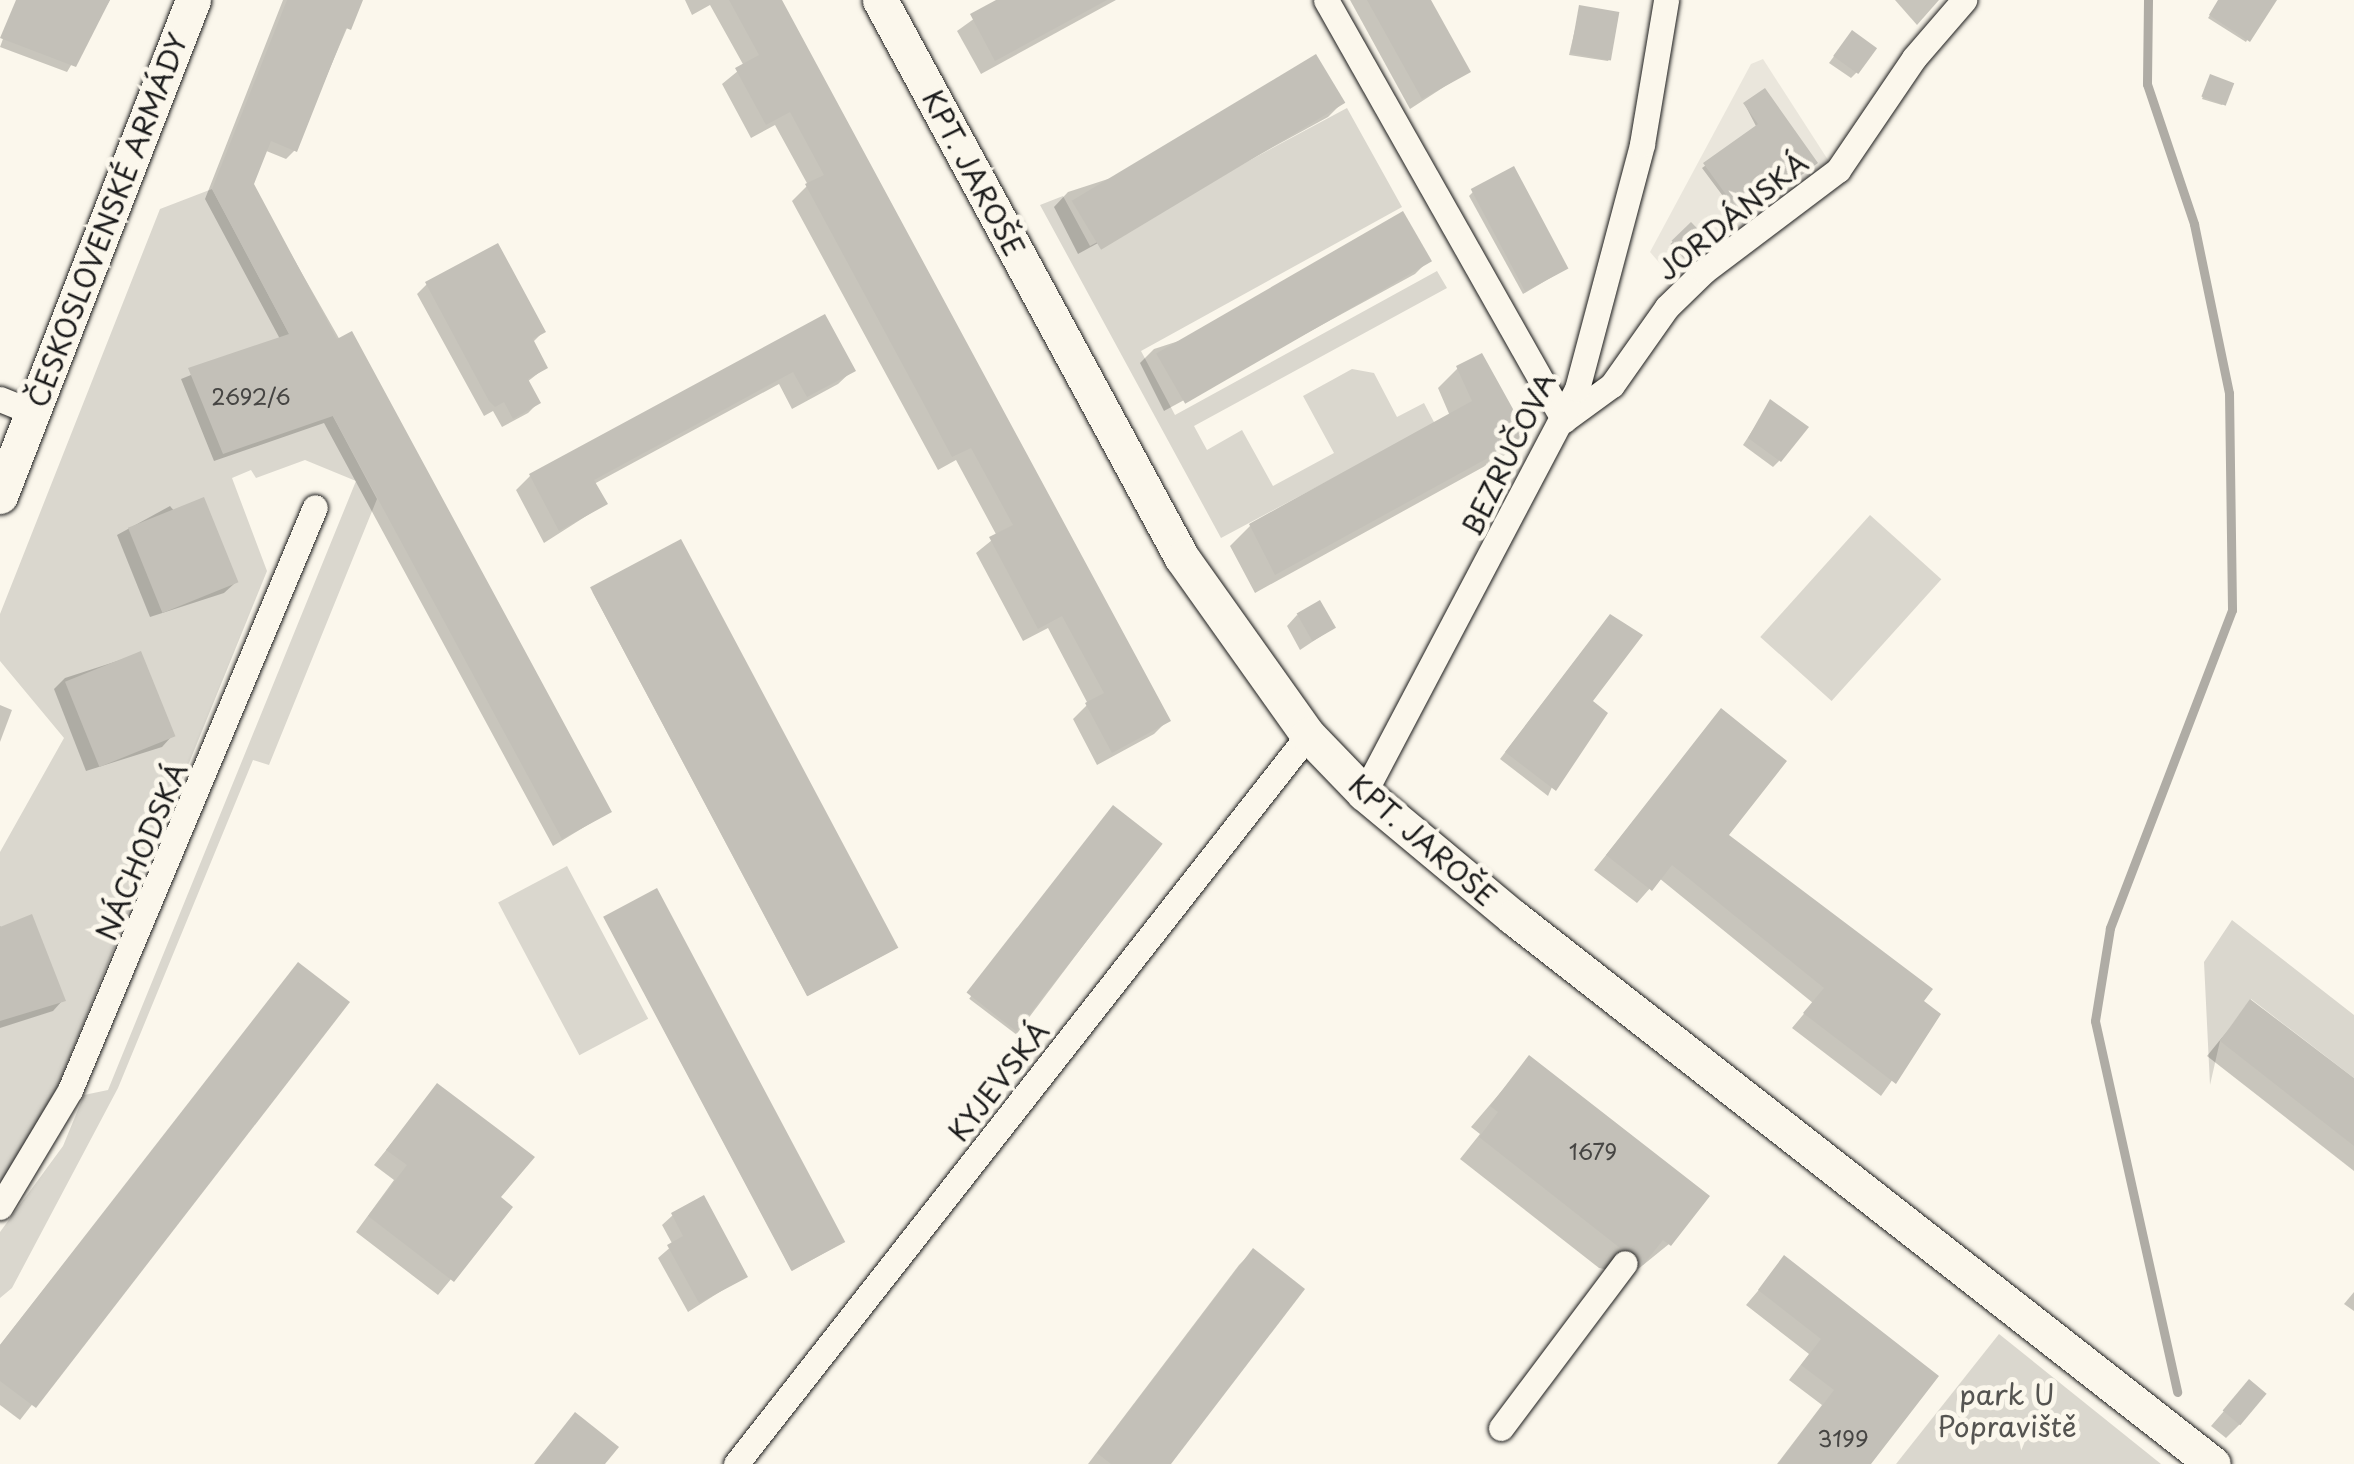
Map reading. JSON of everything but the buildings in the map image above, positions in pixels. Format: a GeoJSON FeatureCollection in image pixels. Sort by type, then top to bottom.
{"type":"FeatureCollection","features":[{"type":"Feature","properties":{"kind":"street","name":"ČESKOSLOVENSKÉ ARMÁDY"},"geometry":{"type":"LineString","coordinates":[[0,496],[192,0]]}},
{"type":"Feature","properties":{"kind":"street","name":"KPT. JAROŠE"},"geometry":{"type":"LineString","coordinates":[[880,0],[1182,558],[1308,735],[1364,793],[1513,917],[2213,1464]]}},
{"type":"Feature","properties":{"kind":"street"},"geometry":{"type":"LineString","coordinates":[[1326,0],[1564,420]]}},
{"type":"Feature","properties":{"kind":"street","name":"BEZRUČOVA"},"geometry":{"type":"LineString","coordinates":[[1364,793],[1564,420],[1642,144],[1666,0]]}},
{"type":"Feature","properties":{"kind":"street","name":"JORDÁNSKÁ"},"geometry":{"type":"LineString","coordinates":[[1564,420],[1612,385],[1667,307],[1704,271],[1838,170],[1914,58],[1964,0]]}},
{"type":"Feature","properties":{"kind":"street"},"geometry":{"type":"LineString","coordinates":[[0,399],[33,412]]}},
{"type":"Feature","properties":{"kind":"street","name":"NÁCHODSKÁ"},"geometry":{"type":"LineString","coordinates":[[0,1207],[70,1090],[315,507]]}},
{"type":"Feature","properties":{"kind":"street","name":"KYJEVSKÁ"},"geometry":{"type":"LineString","coordinates":[[736,1464],[1308,735]]}},
{"type":"Feature","properties":{"kind":"street"},"geometry":{"type":"LineString","coordinates":[[1502,1428],[1626,1263]]}},
{"type":"Feature","properties":{"kind":"shaded area"},"geometry":{"type":"Polygon","coordinates":[[[1763,59],[1830,163],[1676,282],[1650,252],[1751,64],[1763,59]]]}},
{"type":"Feature","properties":{"kind":"green space"},"geometry":{"type":"Polygon","coordinates":[[[1347,108],[1402,207],[1141,351],[1175,415],[1437,271],[1447,288],[1194,426],[1207,450],[1242,430],[1273,486],[1334,453],[1303,396],[1352,369],[1374,373],[1397,417],[1424,403],[1435,424],[1221,538],[1040,205],[1063,196],[1090,246],[1347,108]]]}},
{"type":"Feature","properties":{"kind":"green space"},"geometry":{"type":"Polygon","coordinates":[[[212,189],[377,499],[269,765],[253,760],[118,1088],[12,1288],[0,1298],[0,1232],[63,1146],[84,1095],[108,1090],[356,481],[305,460],[256,478],[251,470],[232,478],[267,571],[34,1145],[0,1191],[0,852],[64,738],[0,661],[0,614],[160,209],[212,189]]]}},
{"type":"Feature","properties":{"kind":"green space"},"geometry":{"type":"Polygon","coordinates":[[[1870,515],[1941,579],[1832,701],[1760,637],[1870,515]]]}},
{"type":"Feature","properties":{"kind":"green space"},"geometry":{"type":"Polygon","coordinates":[[[567,866],[648,1019],[579,1055],[498,903],[567,866]]]}},
{"type":"Feature","properties":{"kind":"green space"},"geometry":{"type":"Polygon","coordinates":[[[2232,920],[2354,1015],[2354,1078],[2251,999],[2220,1041],[2210,1085],[2204,962],[2232,920]]]}},
{"type":"Feature","properties":{"kind":"green space","name":"park U Popraviště"},"geometry":{"type":"Polygon","coordinates":[[[1999,1334],[2161,1464],[1896,1464],[1999,1334]]]}},
{"type":"Feature","properties":{"kind":"waterway"},"geometry":{"type":"LineString","coordinates":[[2148,0],[2147,84],[2194,224],[2229,393],[2232,610],[2110,928],[2095,1021],[2177,1392]]}}]}
